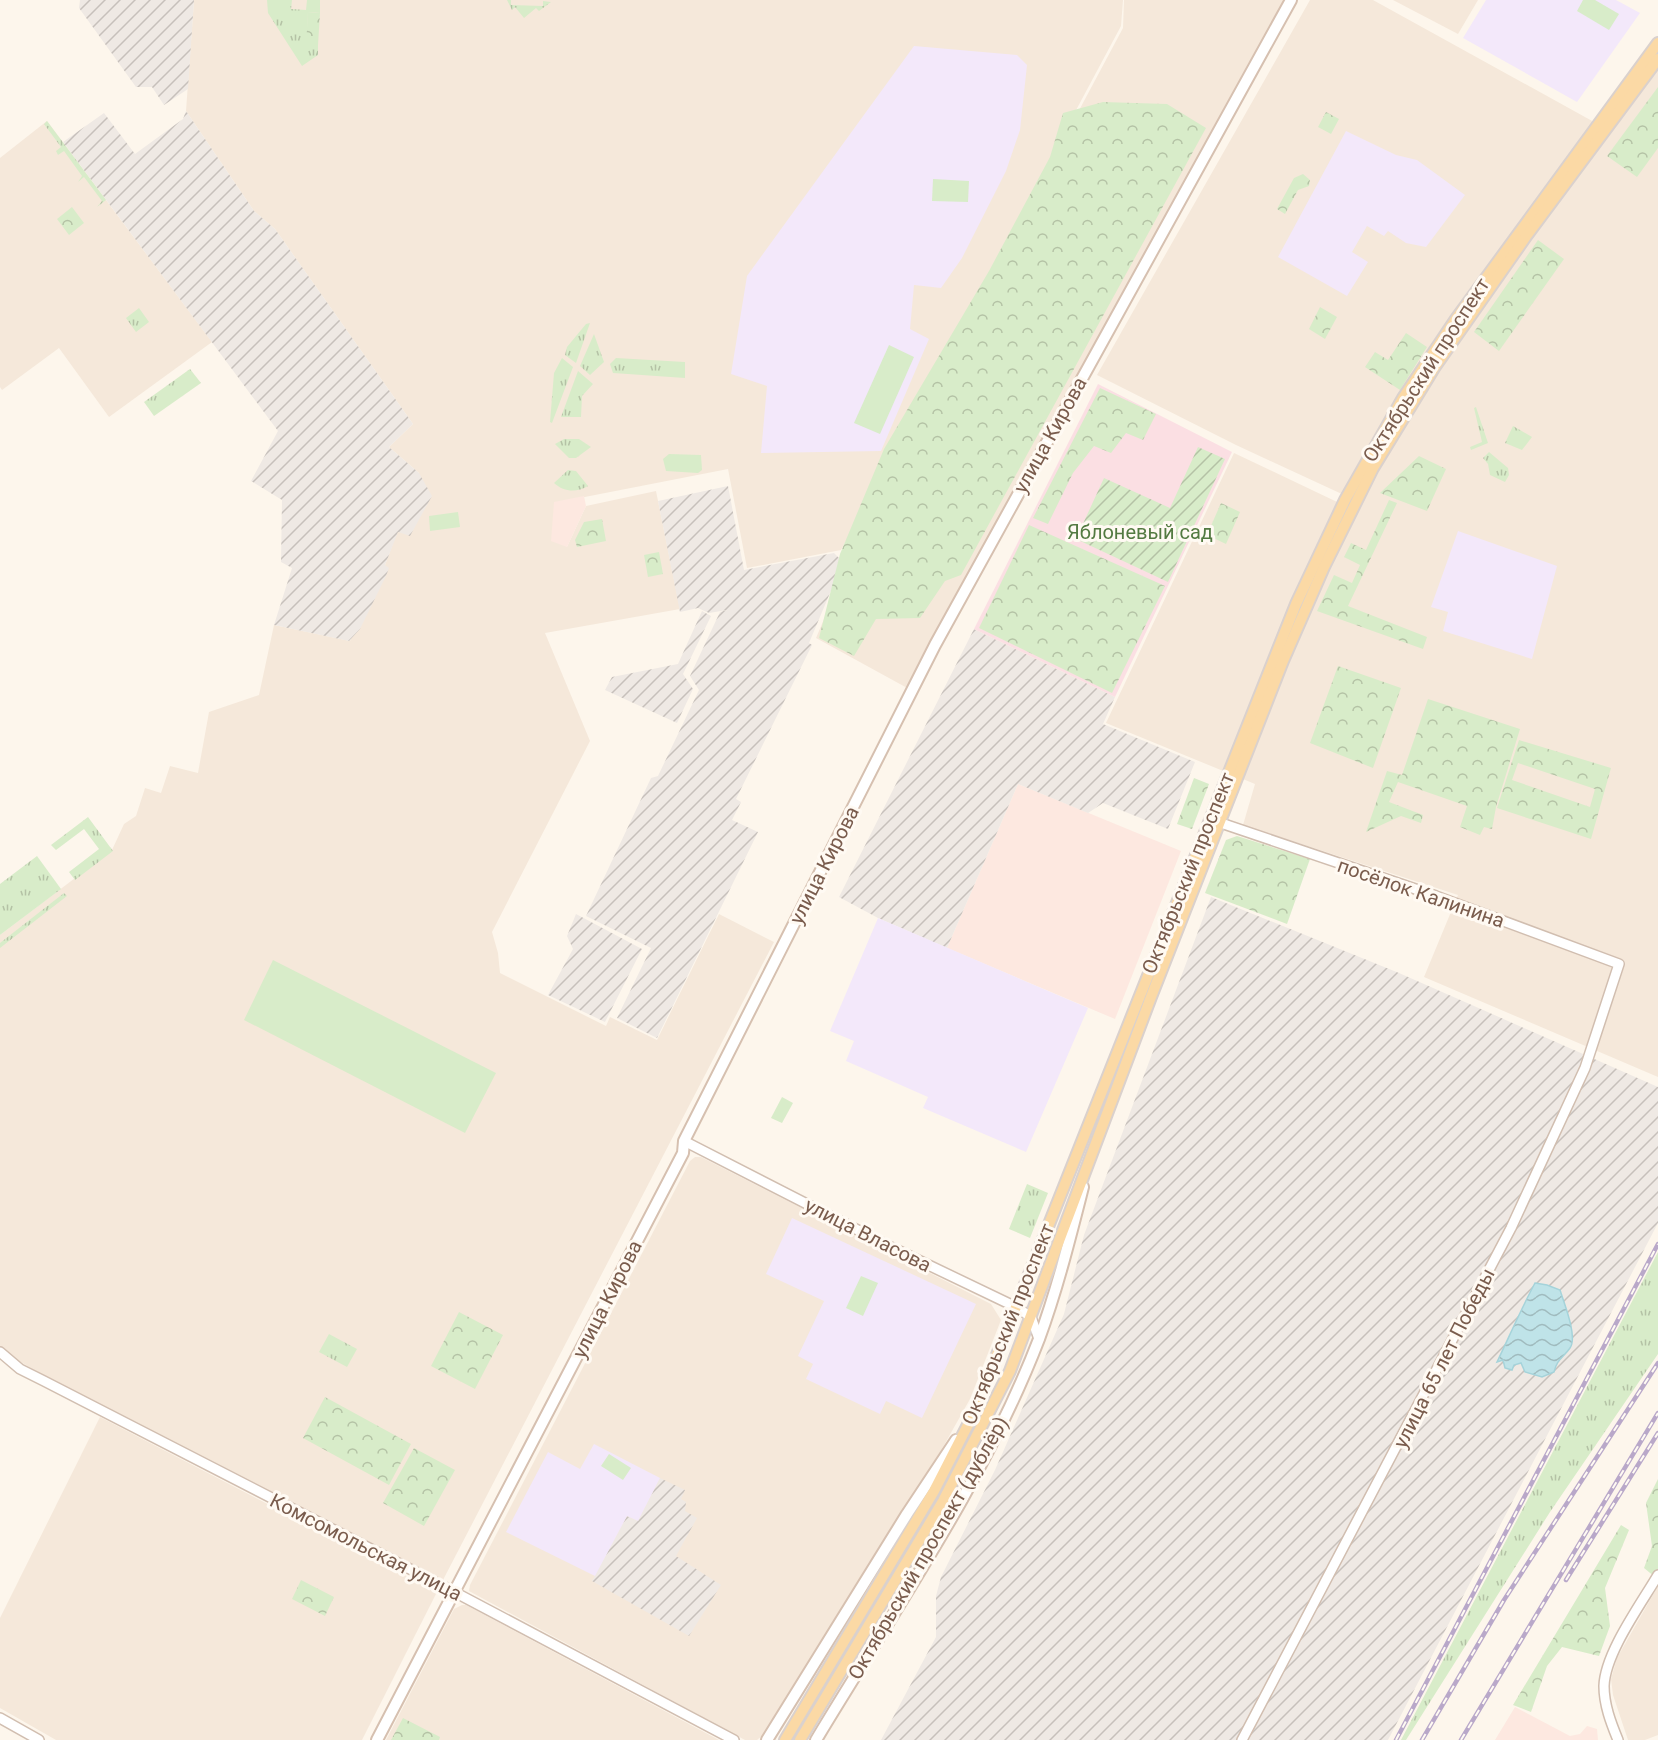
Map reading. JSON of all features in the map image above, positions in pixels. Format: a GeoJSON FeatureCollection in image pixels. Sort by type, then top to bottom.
{"type":"FeatureCollection","features":[{"type":"Feature","properties":{"kind":"main road","name":"улица Кирова"},"geometry":{"type":"LineString","coordinates":[[377,1740],[683,1153],[684,1141],[938,640],[1290,0]]}},
{"type":"Feature","properties":{"kind":"main road","name":"Октябрьский проспект"},"geometry":{"type":"LineString","coordinates":[[785,1740],[934,1491],[973,1415],[1296,604],[1373,448],[1456,319],[1658,43]]}},
{"type":"Feature","properties":{"kind":"main road","name":"Октябрьский проспект"},"geometry":{"type":"LineString","coordinates":[[800,1740],[965,1462],[1010,1371],[1094,1145],[1289,647],[1324,567],[1390,438],[1434,369],[1527,235],[1658,59]]}},
{"type":"Feature","properties":{"kind":"main road","name":"Октябрьский проспект (дублёр)"},"geometry":{"type":"LineString","coordinates":[[816,1740],[978,1468],[1039,1339],[1070,1241],[1094,1145]]}},
{"type":"Feature","properties":{"kind":"main road","name":"Октябрьский проспект (дублёр)"},"geometry":{"type":"LineString","coordinates":[[767,1740],[906,1514],[973,1415]]}},
{"type":"Feature","properties":{"kind":"street","name":"посёлок Калинина"},"geometry":{"type":"LineString","coordinates":[[1210,819],[1436,896],[1619,964]]}},
{"type":"Feature","properties":{"kind":"street","name":"улица 65 лет Победы"},"geometry":{"type":"LineString","coordinates":[[1242,1740],[1516,1218],[1585,1068],[1619,964]]}},
{"type":"Feature","properties":{"kind":"street","name":"улица Власова"},"geometry":{"type":"LineString","coordinates":[[684,1141],[893,1248],[1016,1307],[1031,1317]]}},
{"type":"Feature","properties":{"kind":"street"},"geometry":{"type":"LineString","coordinates":[[1031,1317],[1039,1339]]}},
{"type":"Feature","properties":{"kind":"street","name":"Комсомольская улица"},"geometry":{"type":"LineString","coordinates":[[0,1352],[20,1369],[44,1382],[455,1592],[734,1740]]}},
{"type":"Feature","properties":{"kind":"street"},"geometry":{"type":"LineString","coordinates":[[1618,1740],[1609,1715],[1604,1685],[1611,1658],[1658,1575]]}},
{"type":"Feature","properties":{"kind":"street"},"geometry":{"type":"LineString","coordinates":[[0,1718],[39,1740]]}},
{"type":"Feature","properties":{"kind":"shaded area"},"geometry":{"type":"Polygon","coordinates":[[[80,0],[194,0],[188,89],[164,105],[152,87],[136,87],[79,8],[80,0]]]}},
{"type":"Feature","properties":{"kind":"shaded area"},"geometry":{"type":"Polygon","coordinates":[[[194,0],[1123,0],[1121,26],[841,550],[747,568],[728,469],[554,503],[567,547],[586,506],[656,491],[680,609],[545,633],[590,741],[492,932],[498,953],[500,973],[606,1026],[610,1017],[657,1040],[719,914],[774,942],[443,1580],[51,1380],[4,1352],[0,1347],[0,935],[112,850],[124,824],[136,816],[145,788],[161,793],[170,766],[198,773],[209,712],[259,695],[274,625],[350,641],[385,565],[419,473],[389,447],[413,424],[275,229],[254,211],[186,111],[194,0]]]}},
{"type":"Feature","properties":{"kind":"shaded area"},"geometry":{"type":"Polygon","coordinates":[[[1124,0],[1289,0],[945,615],[909,689],[816,638],[847,565],[849,541],[1123,28],[1124,0]]]}},
{"type":"Feature","properties":{"kind":"shaded area"},"geometry":{"type":"Polygon","coordinates":[[[1310,0],[1373,0],[1594,122],[1398,399],[1344,495],[1236,445],[1097,375],[1310,0]]]}},
{"type":"Feature","properties":{"kind":"shaded area"},"geometry":{"type":"Polygon","coordinates":[[[1393,0],[1478,0],[1458,34],[1393,0]]]}},
{"type":"Feature","properties":{"kind":"shaded area"},"geometry":{"type":"Polygon","coordinates":[[[1486,0],[1616,0],[1640,13],[1577,102],[1463,38],[1486,0]]]}},
{"type":"Feature","properties":{"kind":"shaded area"},"geometry":{"type":"Polygon","coordinates":[[[914,46],[1017,55],[1027,65],[1020,130],[1006,171],[962,258],[941,288],[914,285],[910,329],[929,339],[881,451],[761,453],[767,386],[731,374],[747,276],[914,46]]]}},
{"type":"Feature","properties":{"kind":"shaded area"},"geometry":{"type":"Polygon","coordinates":[[[1658,61],[1658,1077],[1424,977],[1458,895],[1243,825],[1255,784],[1106,723],[1234,453],[1356,511],[1395,435],[1484,298],[1658,61]]]}},
{"type":"Feature","properties":{"kind":"shaded area"},"geometry":{"type":"Polygon","coordinates":[[[186,111],[254,211],[275,229],[413,424],[389,447],[419,473],[432,496],[410,536],[398,532],[385,565],[389,568],[386,576],[360,629],[349,641],[274,625],[292,568],[281,562],[282,500],[251,481],[278,431],[63,142],[104,113],[135,154],[183,119],[186,111]]]}},
{"type":"Feature","properties":{"kind":"shaded area"},"geometry":{"type":"Polygon","coordinates":[[[47,121],[212,342],[109,417],[59,348],[2,390],[0,387],[0,158],[47,121]]]}},
{"type":"Feature","properties":{"kind":"shaded area"},"geometry":{"type":"Polygon","coordinates":[[[1346,131],[1396,155],[1417,160],[1465,195],[1426,247],[1406,243],[1388,231],[1384,236],[1367,226],[1352,252],[1368,262],[1347,296],[1278,257],[1346,131]]]}},
{"type":"Feature","properties":{"kind":"shaded area"},"geometry":{"type":"Polygon","coordinates":[[[1098,384],[1232,452],[1115,697],[974,629],[1098,384]]]}},
{"type":"Feature","properties":{"kind":"shaded area"},"geometry":{"type":"Polygon","coordinates":[[[728,486],[744,570],[834,553],[843,562],[809,643],[812,645],[736,799],[741,802],[732,820],[758,832],[657,1038],[617,1018],[651,948],[586,916],[651,778],[658,776],[699,690],[690,676],[720,612],[727,610],[709,613],[698,608],[680,612],[658,501],[728,486]]]}},
{"type":"Feature","properties":{"kind":"shaded area"},"geometry":{"type":"Polygon","coordinates":[[[584,496],[586,506],[567,547],[551,541],[554,502],[584,496]]]}},
{"type":"Feature","properties":{"kind":"shaded area"},"geometry":{"type":"Polygon","coordinates":[[[1458,531],[1557,566],[1532,659],[1443,631],[1448,612],[1431,607],[1458,531]]]}},
{"type":"Feature","properties":{"kind":"shaded area"},"geometry":{"type":"Polygon","coordinates":[[[702,611],[711,616],[683,674],[693,689],[677,723],[605,690],[612,677],[678,664],[702,611]]]}},
{"type":"Feature","properties":{"kind":"shaded area"},"geometry":{"type":"Polygon","coordinates":[[[974,629],[1115,697],[1103,724],[1195,762],[1168,829],[1103,803],[1088,813],[1018,784],[947,948],[878,918],[839,897],[974,629]]]}},
{"type":"Feature","properties":{"kind":"shaded area"},"geometry":{"type":"Polygon","coordinates":[[[1018,784],[1181,851],[1115,1019],[947,948],[1018,784]]]}},
{"type":"Feature","properties":{"kind":"shaded area"},"geometry":{"type":"Polygon","coordinates":[[[1211,897],[1399,973],[1658,1087],[1658,1223],[1388,1740],[881,1740],[936,1637],[936,1596],[941,1577],[995,1470],[1064,1314],[1084,1235],[1211,897]]]}},
{"type":"Feature","properties":{"kind":"shaded area"},"geometry":{"type":"Polygon","coordinates":[[[576,914],[642,949],[605,1022],[548,995],[573,949],[567,936],[576,914]]]}},
{"type":"Feature","properties":{"kind":"shaded area"},"geometry":{"type":"Polygon","coordinates":[[[878,918],[1088,1008],[1026,1152],[923,1108],[928,1097],[846,1061],[854,1041],[830,1031],[878,918]]]}},
{"type":"Feature","properties":{"kind":"shaded area"},"geometry":{"type":"Polygon","coordinates":[[[695,1157],[701,1157],[991,1304],[1001,1320],[970,1399],[934,1463],[763,1735],[757,1740],[745,1740],[469,1591],[470,1585],[690,1161],[695,1157]]]}},
{"type":"Feature","properties":{"kind":"shaded area"},"geometry":{"type":"Polygon","coordinates":[[[792,1218],[976,1304],[922,1418],[886,1401],[880,1414],[806,1379],[813,1364],[798,1356],[824,1301],[766,1274],[792,1218]]]}},
{"type":"Feature","properties":{"kind":"shaded area"},"geometry":{"type":"Polygon","coordinates":[[[100,1417],[437,1592],[362,1740],[56,1740],[0,1708],[0,1618],[100,1417]]]}},
{"type":"Feature","properties":{"kind":"shaded area"},"geometry":{"type":"Polygon","coordinates":[[[594,1444],[660,1478],[638,1521],[627,1516],[595,1576],[506,1532],[548,1452],[580,1469],[594,1444]]]}},
{"type":"Feature","properties":{"kind":"shaded area"},"geometry":{"type":"Polygon","coordinates":[[[660,1478],[685,1490],[681,1499],[686,1502],[685,1511],[697,1518],[676,1556],[721,1585],[689,1636],[592,1581],[627,1516],[638,1521],[660,1478]]]}},
{"type":"Feature","properties":{"kind":"shaded area"},"geometry":{"type":"Polygon","coordinates":[[[1658,1586],[1658,1735],[1645,1740],[1628,1740],[1613,1695],[1611,1679],[1617,1658],[1658,1586]]]}},
{"type":"Feature","properties":{"kind":"shaded area"},"geometry":{"type":"Polygon","coordinates":[[[466,1605],[719,1740],[386,1740],[454,1609],[466,1605]]]}},
{"type":"Feature","properties":{"kind":"shaded area"},"geometry":{"type":"Polygon","coordinates":[[[1515,1707],[1570,1736],[1580,1734],[1587,1726],[1597,1729],[1598,1740],[1495,1740],[1515,1707]]]}},
{"type":"Feature","properties":{"kind":"green space"},"geometry":{"type":"Polygon","coordinates":[[[267,0],[292,0],[291,9],[306,10],[307,0],[320,0],[320,13],[308,12],[307,45],[318,45],[318,55],[302,66],[268,13],[267,0]]]}},
{"type":"Feature","properties":{"kind":"green space"},"geometry":{"type":"Polygon","coordinates":[[[507,0],[511,0],[511,5],[543,6],[543,1],[551,2],[539,11],[536,8],[524,18],[515,7],[512,10],[507,0]]]}},
{"type":"Feature","properties":{"kind":"green space"},"geometry":{"type":"Polygon","coordinates":[[[1583,0],[1595,0],[1619,14],[1609,30],[1577,11],[1583,0]]]}},
{"type":"Feature","properties":{"kind":"green space"},"geometry":{"type":"Polygon","coordinates":[[[308,12],[320,13],[318,45],[306,45],[308,12]]]}},
{"type":"Feature","properties":{"kind":"green space"},"geometry":{"type":"Polygon","coordinates":[[[1658,87],[1658,148],[1637,177],[1607,156],[1658,87]]]}},
{"type":"Feature","properties":{"kind":"green space"},"geometry":{"type":"Polygon","coordinates":[[[1103,102],[1167,104],[1206,128],[961,575],[945,581],[920,618],[876,619],[854,656],[819,638],[840,554],[884,449],[989,271],[1050,157],[1063,113],[1103,102]]]}},
{"type":"Feature","properties":{"kind":"green space"},"geometry":{"type":"Polygon","coordinates":[[[1326,112],[1339,119],[1331,134],[1318,127],[1326,112]]]}},
{"type":"Feature","properties":{"kind":"green space"},"geometry":{"type":"Polygon","coordinates":[[[47,121],[106,200],[97,207],[102,201],[84,177],[78,182],[82,176],[64,151],[58,155],[56,151],[61,147],[44,124],[47,121]]]}},
{"type":"Feature","properties":{"kind":"green space"},"geometry":{"type":"Polygon","coordinates":[[[1303,174],[1310,180],[1309,186],[1298,190],[1285,214],[1277,209],[1294,178],[1303,174]]]}},
{"type":"Feature","properties":{"kind":"green space"},"geometry":{"type":"Polygon","coordinates":[[[933,179],[969,181],[968,202],[932,201],[933,179]]]}},
{"type":"Feature","properties":{"kind":"green space"},"geometry":{"type":"Polygon","coordinates":[[[72,207],[84,223],[69,235],[57,219],[72,207]]]}},
{"type":"Feature","properties":{"kind":"green space"},"geometry":{"type":"Polygon","coordinates":[[[1538,240],[1564,259],[1499,351],[1474,332],[1538,240]]]}},
{"type":"Feature","properties":{"kind":"green space"},"geometry":{"type":"Polygon","coordinates":[[[1320,307],[1337,317],[1325,339],[1309,329],[1320,307]]]}},
{"type":"Feature","properties":{"kind":"green space"},"geometry":{"type":"Polygon","coordinates":[[[139,308],[149,322],[136,332],[126,318],[139,308]]]}},
{"type":"Feature","properties":{"kind":"green space"},"geometry":{"type":"Polygon","coordinates":[[[590,323],[576,363],[565,355],[567,347],[586,324],[590,323]]]}},
{"type":"Feature","properties":{"kind":"green space"},"geometry":{"type":"Polygon","coordinates":[[[1406,333],[1427,347],[1400,390],[1365,367],[1375,352],[1388,360],[1406,333]]]}},
{"type":"Feature","properties":{"kind":"green space"},"geometry":{"type":"Polygon","coordinates":[[[594,334],[604,362],[590,375],[580,366],[594,334]]]}},
{"type":"Feature","properties":{"kind":"green space"},"geometry":{"type":"Polygon","coordinates":[[[889,345],[914,357],[880,434],[854,423],[889,345]]]}},
{"type":"Feature","properties":{"kind":"green space"},"geometry":{"type":"Polygon","coordinates":[[[562,358],[573,367],[552,423],[550,422],[554,373],[562,358]]]}},
{"type":"Feature","properties":{"kind":"green space"},"geometry":{"type":"Polygon","coordinates":[[[616,358],[685,362],[685,378],[613,373],[610,364],[616,358]]]}},
{"type":"Feature","properties":{"kind":"green space"},"geometry":{"type":"Polygon","coordinates":[[[190,369],[201,383],[154,416],[144,402],[190,369]]]}},
{"type":"Feature","properties":{"kind":"green space"},"geometry":{"type":"Polygon","coordinates":[[[578,371],[593,384],[582,396],[581,417],[561,417],[578,371]]]}},
{"type":"Feature","properties":{"kind":"green space"},"geometry":{"type":"Polygon","coordinates":[[[1100,388],[1156,414],[1143,440],[1126,433],[1111,453],[1094,446],[1073,473],[1048,524],[1033,518],[1100,388]]]}},
{"type":"Feature","properties":{"kind":"green space"},"geometry":{"type":"Polygon","coordinates":[[[1476,407],[1488,443],[1471,450],[1470,447],[1482,442],[1474,408],[1476,407]]]}},
{"type":"Feature","properties":{"kind":"green space"},"geometry":{"type":"Polygon","coordinates":[[[1513,426],[1532,437],[1522,450],[1505,443],[1513,426]]]}},
{"type":"Feature","properties":{"kind":"green space"},"geometry":{"type":"Polygon","coordinates":[[[564,439],[579,439],[591,447],[576,458],[569,458],[555,444],[564,439]]]}},
{"type":"Feature","properties":{"kind":"green space","name":"Яблоневый сад"},"geometry":{"type":"Polygon","coordinates":[[[1198,447],[1225,459],[1168,582],[1076,539],[1104,478],[1170,508],[1198,447]]]}},
{"type":"Feature","properties":{"kind":"green space"},"geometry":{"type":"Polygon","coordinates":[[[1489,452],[1508,468],[1509,475],[1505,482],[1490,475],[1488,464],[1483,458],[1489,452]]]}},
{"type":"Feature","properties":{"kind":"green space"},"geometry":{"type":"Polygon","coordinates":[[[669,454],[701,455],[702,470],[698,473],[666,471],[663,459],[669,454]]]}},
{"type":"Feature","properties":{"kind":"green space"},"geometry":{"type":"Polygon","coordinates":[[[1419,456],[1446,469],[1427,511],[1380,493],[1419,456]]]}},
{"type":"Feature","properties":{"kind":"green space"},"geometry":{"type":"Polygon","coordinates":[[[568,470],[576,471],[588,486],[579,490],[570,490],[554,483],[568,470]]]}},
{"type":"Feature","properties":{"kind":"green space"},"geometry":{"type":"Polygon","coordinates":[[[1389,500],[1397,503],[1348,606],[1427,637],[1423,649],[1317,611],[1334,575],[1352,583],[1360,565],[1344,557],[1351,543],[1366,550],[1389,500]]]}},
{"type":"Feature","properties":{"kind":"green space"},"geometry":{"type":"Polygon","coordinates":[[[1221,503],[1240,512],[1226,544],[1207,535],[1221,503]]]}},
{"type":"Feature","properties":{"kind":"green space"},"geometry":{"type":"Polygon","coordinates":[[[458,512],[460,527],[430,531],[429,516],[458,512]]]}},
{"type":"Feature","properties":{"kind":"green space"},"geometry":{"type":"Polygon","coordinates":[[[602,519],[606,541],[577,547],[575,540],[584,522],[602,519]]]}},
{"type":"Feature","properties":{"kind":"green space"},"geometry":{"type":"Polygon","coordinates":[[[1029,525],[1165,586],[1112,693],[979,628],[1029,525]]]}},
{"type":"Feature","properties":{"kind":"green space"},"geometry":{"type":"Polygon","coordinates":[[[659,552],[663,574],[648,577],[644,555],[659,552]]]}},
{"type":"Feature","properties":{"kind":"green space"},"geometry":{"type":"Polygon","coordinates":[[[1338,666],[1401,688],[1373,768],[1310,743],[1338,666]]]}},
{"type":"Feature","properties":{"kind":"green space"},"geometry":{"type":"Polygon","coordinates":[[[1428,699],[1520,729],[1496,807],[1492,829],[1484,827],[1480,835],[1460,827],[1467,806],[1398,782],[1389,802],[1423,815],[1421,823],[1401,816],[1366,832],[1387,771],[1402,775],[1428,699]]]}},
{"type":"Feature","properties":{"kind":"green space"},"geometry":{"type":"Polygon","coordinates":[[[1519,740],[1611,768],[1591,839],[1497,808],[1519,740]],[[1518,763],[1512,780],[1590,807],[1595,789],[1518,763]]]}},
{"type":"Feature","properties":{"kind":"green space"},"geometry":{"type":"Polygon","coordinates":[[[1194,778],[1209,784],[1192,829],[1177,824],[1194,778]]]}},
{"type":"Feature","properties":{"kind":"green space"},"geometry":{"type":"Polygon","coordinates":[[[88,817],[113,851],[75,880],[69,872],[99,849],[84,829],[56,850],[51,845],[88,817]]]}},
{"type":"Feature","properties":{"kind":"green space"},"geometry":{"type":"Polygon","coordinates":[[[1237,836],[1310,859],[1287,924],[1205,893],[1226,840],[1237,836]]]}},
{"type":"Feature","properties":{"kind":"green space"},"geometry":{"type":"Polygon","coordinates":[[[37,856],[61,889],[0,935],[0,884],[37,856]]]}},
{"type":"Feature","properties":{"kind":"green space"},"geometry":{"type":"Polygon","coordinates":[[[64,893],[67,896],[0,948],[0,943],[64,893]]]}},
{"type":"Feature","properties":{"kind":"green space"},"geometry":{"type":"Polygon","coordinates":[[[273,960],[496,1073],[465,1133],[244,1020],[273,960]]]}},
{"type":"Feature","properties":{"kind":"green space"},"geometry":{"type":"Polygon","coordinates":[[[782,1097],[793,1103],[782,1123],[771,1118],[782,1097]]]}},
{"type":"Feature","properties":{"kind":"green space"},"geometry":{"type":"Polygon","coordinates":[[[1027,1184],[1048,1193],[1030,1238],[1009,1229],[1027,1184]]]}},
{"type":"Feature","properties":{"kind":"green space"},"geometry":{"type":"Polygon","coordinates":[[[1658,1252],[1658,1354],[1550,1512],[1406,1740],[1401,1740],[1658,1252]]]}},
{"type":"Feature","properties":{"kind":"green space"},"geometry":{"type":"Polygon","coordinates":[[[861,1276],[878,1283],[863,1316],[846,1308],[861,1276]]]}},
{"type":"Feature","properties":{"kind":"green space"},"geometry":{"type":"Polygon","coordinates":[[[459,1312],[503,1335],[475,1389],[431,1366],[459,1312]]]}},
{"type":"Feature","properties":{"kind":"green space"},"geometry":{"type":"Polygon","coordinates":[[[329,1334],[357,1349],[347,1367],[319,1352],[329,1334]]]}},
{"type":"Feature","properties":{"kind":"green space"},"geometry":{"type":"Polygon","coordinates":[[[325,1397],[411,1444],[389,1485],[303,1438],[325,1397]]]}},
{"type":"Feature","properties":{"kind":"green space"},"geometry":{"type":"Polygon","coordinates":[[[414,1448],[455,1470],[424,1526],[383,1503],[414,1448]]]}},
{"type":"Feature","properties":{"kind":"green space"},"geometry":{"type":"Polygon","coordinates":[[[609,1454],[631,1468],[623,1480],[601,1466],[609,1454]]]}},
{"type":"Feature","properties":{"kind":"green space"},"geometry":{"type":"Polygon","coordinates":[[[1658,1479],[1658,1571],[1655,1577],[1644,1568],[1652,1546],[1646,1503],[1658,1479]]]}},
{"type":"Feature","properties":{"kind":"green space"},"geometry":{"type":"Polygon","coordinates":[[[1621,1525],[1629,1530],[1605,1588],[1610,1626],[1599,1656],[1562,1647],[1547,1666],[1531,1712],[1513,1705],[1621,1525]]]}},
{"type":"Feature","properties":{"kind":"green space"},"geometry":{"type":"Polygon","coordinates":[[[301,1580],[334,1597],[325,1616],[292,1599],[301,1580]]]}},
{"type":"Feature","properties":{"kind":"green space"},"geometry":{"type":"Polygon","coordinates":[[[403,1718],[440,1737],[439,1740],[391,1740],[403,1718]]]}},
{"type":"Feature","properties":{"kind":"water"},"geometry":{"type":"Polygon","coordinates":[[[1535,1283],[1560,1290],[1570,1320],[1572,1336],[1570,1348],[1559,1361],[1554,1372],[1542,1377],[1525,1372],[1521,1363],[1514,1365],[1512,1370],[1505,1368],[1503,1360],[1497,1362],[1535,1283]]]}},
{"type":"Feature","properties":{"kind":"railway"},"geometry":{"type":"LineString","coordinates":[[1396,1740],[1658,1244]]}},
{"type":"Feature","properties":{"kind":"railway"},"geometry":{"type":"LineString","coordinates":[[1422,1740],[1504,1600],[1658,1363]]}},
{"type":"Feature","properties":{"kind":"railway"},"geometry":{"type":"LineString","coordinates":[[1461,1740],[1658,1413]]}},
{"type":"Feature","properties":{"kind":"railway"},"geometry":{"type":"LineString","coordinates":[[1566,1580],[1658,1433]]}}]}
